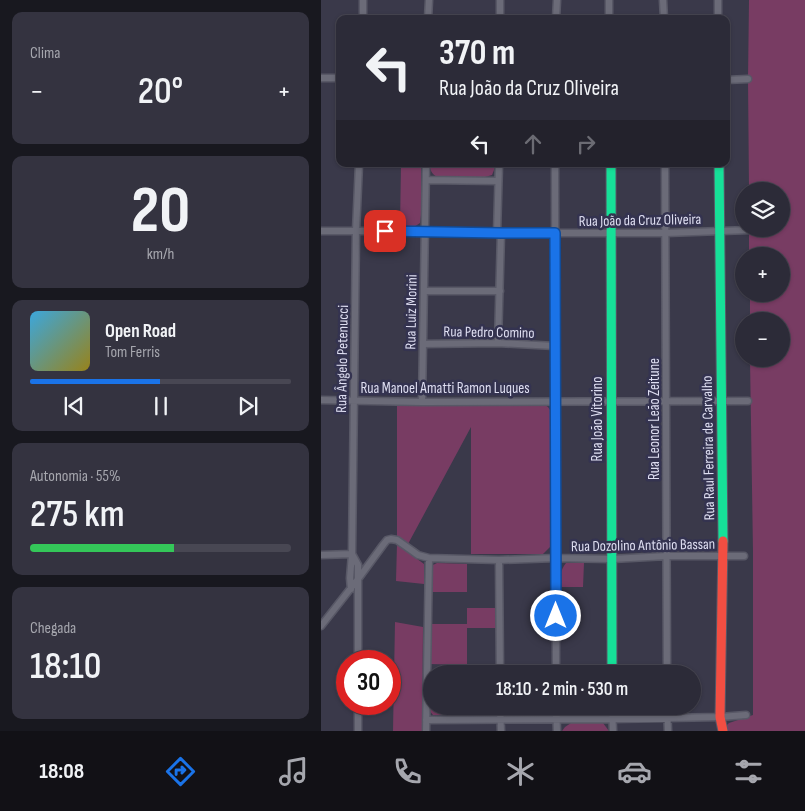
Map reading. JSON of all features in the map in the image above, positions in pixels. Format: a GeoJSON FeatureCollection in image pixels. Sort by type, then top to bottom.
{"type":"FeatureCollection","features":[{"type":"Feature","properties":{"kind":"street"},"geometry":{"type":"LineString","coordinates":[[363,0],[363,15]]}},
{"type":"Feature","properties":{"kind":"street"},"geometry":{"type":"LineString","coordinates":[[429,0],[429,15]]}},
{"type":"Feature","properties":{"kind":"street"},"geometry":{"type":"LineString","coordinates":[[500,0],[500,15]]}},
{"type":"Feature","properties":{"kind":"street"},"geometry":{"type":"LineString","coordinates":[[556,15],[557,0]]}},
{"type":"Feature","properties":{"kind":"street"},"geometry":{"type":"LineString","coordinates":[[609,0],[609,15]]}},
{"type":"Feature","properties":{"kind":"street"},"geometry":{"type":"LineString","coordinates":[[663,0],[664,15]]}},
{"type":"Feature","properties":{"kind":"street"},"geometry":{"type":"LineString","coordinates":[[717,0],[718,15]]}},
{"type":"Feature","properties":{"kind":"street"},"geometry":{"type":"LineString","coordinates":[[321,78],[336,78]]}},
{"type":"Feature","properties":{"kind":"street"},"geometry":{"type":"LineString","coordinates":[[730,80],[748,78]]}},
{"type":"Feature","properties":{"kind":"street","name":"Rua Ângelo Petenucci"},"geometry":{"type":"LineString","coordinates":[[351,589],[356,231],[359,167]]}},
{"type":"Feature","properties":{"kind":"street","name":"Rua Luiz Morini"},"geometry":{"type":"LineString","coordinates":[[422,402],[426,167]]}},
{"type":"Feature","properties":{"kind":"street"},"geometry":{"type":"LineString","coordinates":[[498,343],[499,167]]}},
{"type":"Feature","properties":{"kind":"street"},"geometry":{"type":"LineString","coordinates":[[555,167],[556,665]]}},
{"type":"Feature","properties":{"kind":"street","name":"Rua João Vitorino"},"geometry":{"type":"LineString","coordinates":[[611,167],[612,665]]}},
{"type":"Feature","properties":{"kind":"street","name":"Rua Leonor Leão Zeitune"},"geometry":{"type":"LineString","coordinates":[[665,167],[667,665]]}},
{"type":"Feature","properties":{"kind":"street","name":"Rua Raul Ferreira de Carvalho"},"geometry":{"type":"LineString","coordinates":[[719,167],[723,556],[720,717],[723,731]]}},
{"type":"Feature","properties":{"kind":"street"},"geometry":{"type":"LineString","coordinates":[[426,180],[498,180]]}},
{"type":"Feature","properties":{"kind":"street","name":"Rua João da Cruz Oliveira"},"geometry":{"type":"LineString","coordinates":[[321,231],[666,233],[735,230]]}},
{"type":"Feature","properties":{"kind":"street"},"geometry":{"type":"LineString","coordinates":[[424,292],[499,291]]}},
{"type":"Feature","properties":{"kind":"street","name":"Rua Pedro Comino"},"geometry":{"type":"LineString","coordinates":[[423,344],[498,343],[555,346]]}},
{"type":"Feature","properties":{"kind":"street","name":"Rua Manoel Amatti Ramon Luques"},"geometry":{"type":"LineString","coordinates":[[321,400],[422,402],[748,401]]}},
{"type":"Feature","properties":{"kind":"street","name":"Rua Dozolino Antônio Bassan"},"geometry":{"type":"LineString","coordinates":[[358,579],[387,540],[391,539],[397,540],[417,555],[429,558],[499,560],[744,556]]}},
{"type":"Feature","properties":{"kind":"street"},"geometry":{"type":"LineString","coordinates":[[321,555],[352,554]]}},
{"type":"Feature","properties":{"kind":"street","name":"Rua Ângelo Petenucci"},"geometry":{"type":"LineString","coordinates":[[352,554],[358,565],[358,650]]}},
{"type":"Feature","properties":{"kind":"street"},"geometry":{"type":"LineString","coordinates":[[426,731],[429,558]]}},
{"type":"Feature","properties":{"kind":"street"},"geometry":{"type":"LineString","coordinates":[[499,560],[500,665]]}},
{"type":"Feature","properties":{"kind":"street"},"geometry":{"type":"LineString","coordinates":[[321,626],[358,579]]}},
{"type":"Feature","properties":{"kind":"street"},"geometry":{"type":"LineString","coordinates":[[358,715],[358,731]]}},
{"type":"Feature","properties":{"kind":"street"},"geometry":{"type":"LineString","coordinates":[[501,715],[501,731]]}},
{"type":"Feature","properties":{"kind":"street"},"geometry":{"type":"LineString","coordinates":[[557,715],[557,731]]}},
{"type":"Feature","properties":{"kind":"street"},"geometry":{"type":"LineString","coordinates":[[613,715],[613,731]]}},
{"type":"Feature","properties":{"kind":"street"},"geometry":{"type":"LineString","coordinates":[[426,720],[557,720],[747,715]]}},
{"type":"Feature","properties":{"kind":"street"},"geometry":{"type":"LineString","coordinates":[[667,718],[668,731]]}},
{"type":"Feature","properties":{"kind":"shaded area"},"geometry":{"type":"Polygon","coordinates":[[[749,0],[805,0],[805,731],[726,731],[726,726],[729,723],[753,715],[750,367],[790,367],[790,312],[750,312],[750,302],[790,302],[790,247],[749,247],[749,237],[790,237],[790,182],[749,182],[749,0]]]}},
{"type":"Feature","properties":{"kind":"shaded area"},"geometry":{"type":"Polygon","coordinates":[[[401,167],[421,167],[420,223],[414,227],[400,227],[401,167]]]}},
{"type":"Feature","properties":{"kind":"shaded area"},"geometry":{"type":"Polygon","coordinates":[[[494,167],[492,175],[485,177],[437,177],[430,168],[494,167]]]}},
{"type":"Feature","properties":{"kind":"shaded area"},"geometry":{"type":"Polygon","coordinates":[[[397,404],[545,405],[548,407],[550,410],[551,546],[543,554],[471,554],[471,427],[408,544],[397,536],[397,404]]]}},
{"type":"Feature","properties":{"kind":"shaded area"},"geometry":{"type":"Polygon","coordinates":[[[397,544],[424,564],[424,584],[396,581],[397,544]]]}},
{"type":"Feature","properties":{"kind":"shaded area"},"geometry":{"type":"Polygon","coordinates":[[[437,563],[467,564],[467,592],[431,592],[432,568],[437,563]]]}},
{"type":"Feature","properties":{"kind":"shaded area"},"geometry":{"type":"Polygon","coordinates":[[[566,563],[584,563],[583,587],[560,587],[561,571],[566,563]]]}},
{"type":"Feature","properties":{"kind":"shaded area"},"geometry":{"type":"Polygon","coordinates":[[[467,608],[496,608],[496,628],[467,628],[467,665],[430,664],[431,624],[467,624],[467,608]]]}},
{"type":"Feature","properties":{"kind":"shaded area"},"geometry":{"type":"Polygon","coordinates":[[[395,622],[423,627],[422,731],[393,731],[393,715],[401,715],[401,650],[394,650],[395,622]]]}},
{"type":"Feature","properties":{"kind":"shaded area"},"geometry":{"type":"Polygon","coordinates":[[[571,723],[603,723],[609,731],[562,731],[571,723]]]}},
{"type":"Feature","properties":{"kind":"traffic: fast"},"geometry":{"type":"LineString","coordinates":[[611,167],[612,665]]}},
{"type":"Feature","properties":{"kind":"traffic: fast"},"geometry":{"type":"LineString","coordinates":[[719,167],[723,541]]}},
{"type":"Feature","properties":{"kind":"traffic: jam"},"geometry":{"type":"LineString","coordinates":[[723,541],[720,717],[723,731]]}},
{"type":"Feature","properties":{"kind":"route"},"geometry":{"type":"LineString","coordinates":[[385,231],[555,233],[556,616]]}}]}
